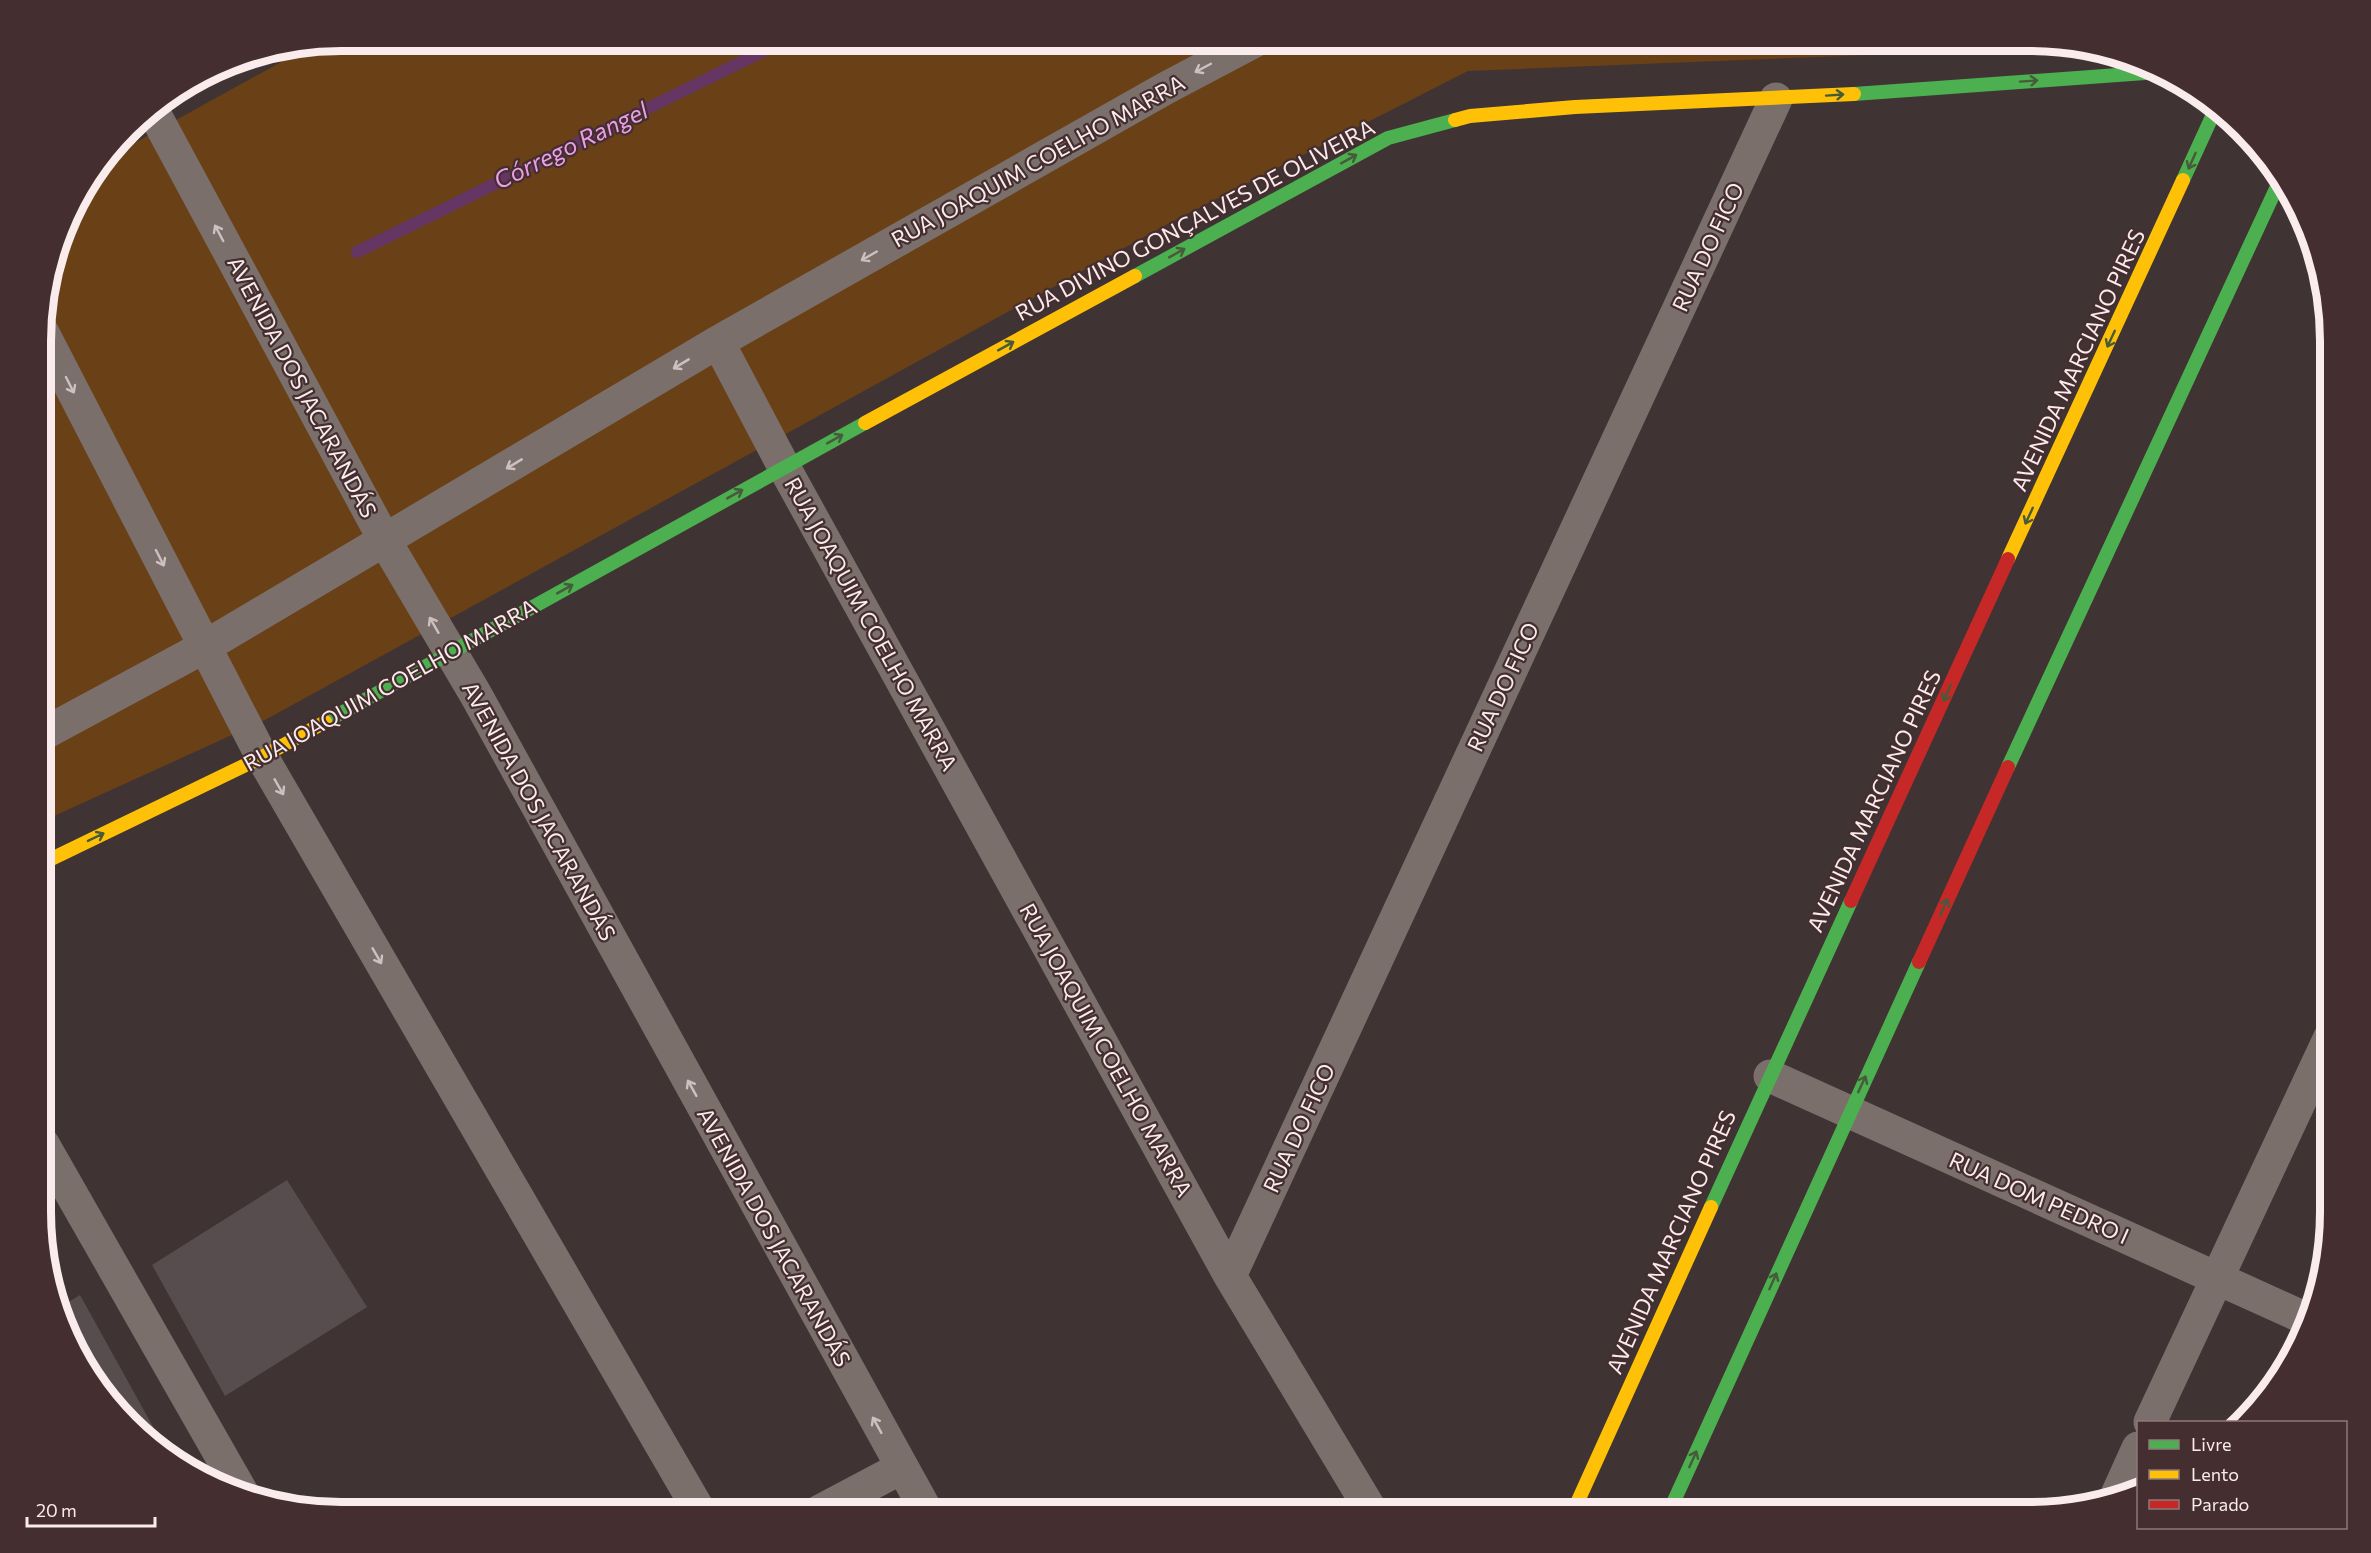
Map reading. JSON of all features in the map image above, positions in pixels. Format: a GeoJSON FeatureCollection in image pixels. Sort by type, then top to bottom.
{"type":"FeatureCollection","features":[{"type":"Feature","properties":{"kind":"street","name":"RUA JOAQUIM COELHO MARRA"},"geometry":{"type":"LineString","coordinates":[[51,730],[206,646],[718,342],[1235,51]]}},
{"type":"Feature","properties":{"kind":"street","name":"RUA DIVINO GONÇALVES DE OLIVEIRA"},"geometry":{"type":"LineString","coordinates":[[784,467],[1388,138],[1470,117],[1575,107],[1776,99],[2141,73]]}},
{"type":"Feature","properties":{"kind":"street","name":"RUA DO FICO"},"geometry":{"type":"LineString","coordinates":[[1230,1276],[1776,99]]}},
{"type":"Feature","properties":{"kind":"street","name":"AVENIDA MARCIANO PIRES"},"geometry":{"type":"LineString","coordinates":[[1578,1502],[1770,1076],[2212,116]]}},
{"type":"Feature","properties":{"kind":"street","name":"AVENIDA DOS JACARANDÁS"},"geometry":{"type":"LineString","coordinates":[[157,118],[385,541],[482,705],[921,1502]]}},
{"type":"Feature","properties":{"kind":"street"},"geometry":{"type":"LineString","coordinates":[[1674,1502],[1849,1112],[2276,188]]}},
{"type":"Feature","properties":{"kind":"street"},"geometry":{"type":"LineString","coordinates":[[718,342],[784,467]]}},
{"type":"Feature","properties":{"kind":"street"},"geometry":{"type":"LineString","coordinates":[[51,348],[262,757],[694,1502]]}},
{"type":"Feature","properties":{"kind":"street","name":"RUA JOAQUIM COELHO MARRA"},"geometry":{"type":"LineString","coordinates":[[51,859],[262,757],[784,467],[1230,1276],[1366,1502]]}},
{"type":"Feature","properties":{"kind":"street"},"geometry":{"type":"LineString","coordinates":[[2150,1421],[2320,1058]]}},
{"type":"Feature","properties":{"kind":"street","name":"RUA DOM PEDRO I"},"geometry":{"type":"LineString","coordinates":[[1770,1076],[2301,1316]]}},
{"type":"Feature","properties":{"kind":"street"},"geometry":{"type":"LineString","coordinates":[[51,1158],[236,1482]]}},
{"type":"Feature","properties":{"kind":"street"},"geometry":{"type":"LineString","coordinates":[[2120,1488],[2137,1452]]}},
{"type":"Feature","properties":{"kind":"street"},"geometry":{"type":"LineString","coordinates":[[837,1502],[901,1468]]}},
{"type":"Feature","properties":{"kind":"shaded area"},"geometry":{"type":"Polygon","coordinates":[[[341,51],[1969,51],[1468,71],[1177,219],[265,720],[51,817],[51,341],[53,303],[61,266],[73,230],[100,180],[124,149],[293,55],[303,53],[341,51]]]}},
{"type":"Feature","properties":{"kind":"building"},"geometry":{"type":"Polygon","coordinates":[[[287,1180],[367,1307],[225,1396],[152,1265],[287,1180]]]}},
{"type":"Feature","properties":{"kind":"building"},"geometry":{"type":"Polygon","coordinates":[[[80,1295],[156,1432],[154,1433],[136,1417],[100,1373],[81,1340],[66,1304],[80,1295]]]}},
{"type":"Feature","properties":{"kind":"waterway","name":"Córrego Rangel"},"geometry":{"type":"LineString","coordinates":[[357,252],[764,51]]}},
{"type":"Feature","properties":{"kind":"traffic: fast"},"geometry":{"type":"LineString","coordinates":[[1854,94],[2142,73]]}},
{"type":"Feature","properties":{"kind":"traffic: fast"},"geometry":{"type":"LineString","coordinates":[[2183,180],[2212,116]]}},
{"type":"Feature","properties":{"kind":"traffic: fast"},"geometry":{"type":"LineString","coordinates":[[1135,276],[1388,138],[1455,120]]}},
{"type":"Feature","properties":{"kind":"traffic: fast"},"geometry":{"type":"LineString","coordinates":[[2008,767],[2276,188]]}},
{"type":"Feature","properties":{"kind":"traffic: fast"},"geometry":{"type":"LineString","coordinates":[[325,722],[865,423]]}},
{"type":"Feature","properties":{"kind":"traffic: fast"},"geometry":{"type":"LineString","coordinates":[[1711,1207],[1851,901]]}},
{"type":"Feature","properties":{"kind":"traffic: fast"},"geometry":{"type":"LineString","coordinates":[[1674,1502],[1919,962]]}},
{"type":"Feature","properties":{"kind":"traffic: slow"},"geometry":{"type":"LineString","coordinates":[[1455,120],[1470,116],[1575,107],[1854,94]]}},
{"type":"Feature","properties":{"kind":"traffic: slow"},"geometry":{"type":"LineString","coordinates":[[2008,559],[2183,180]]}},
{"type":"Feature","properties":{"kind":"traffic: slow"},"geometry":{"type":"LineString","coordinates":[[865,423],[1135,276]]}},
{"type":"Feature","properties":{"kind":"traffic: slow"},"geometry":{"type":"LineString","coordinates":[[51,859],[262,757],[325,722]]}},
{"type":"Feature","properties":{"kind":"traffic: slow"},"geometry":{"type":"LineString","coordinates":[[1578,1502],[1711,1207]]}},
{"type":"Feature","properties":{"kind":"traffic: jam"},"geometry":{"type":"LineString","coordinates":[[1851,901],[2008,559]]}},
{"type":"Feature","properties":{"kind":"traffic: jam"},"geometry":{"type":"LineString","coordinates":[[1919,962],[2008,767]]}}]}
